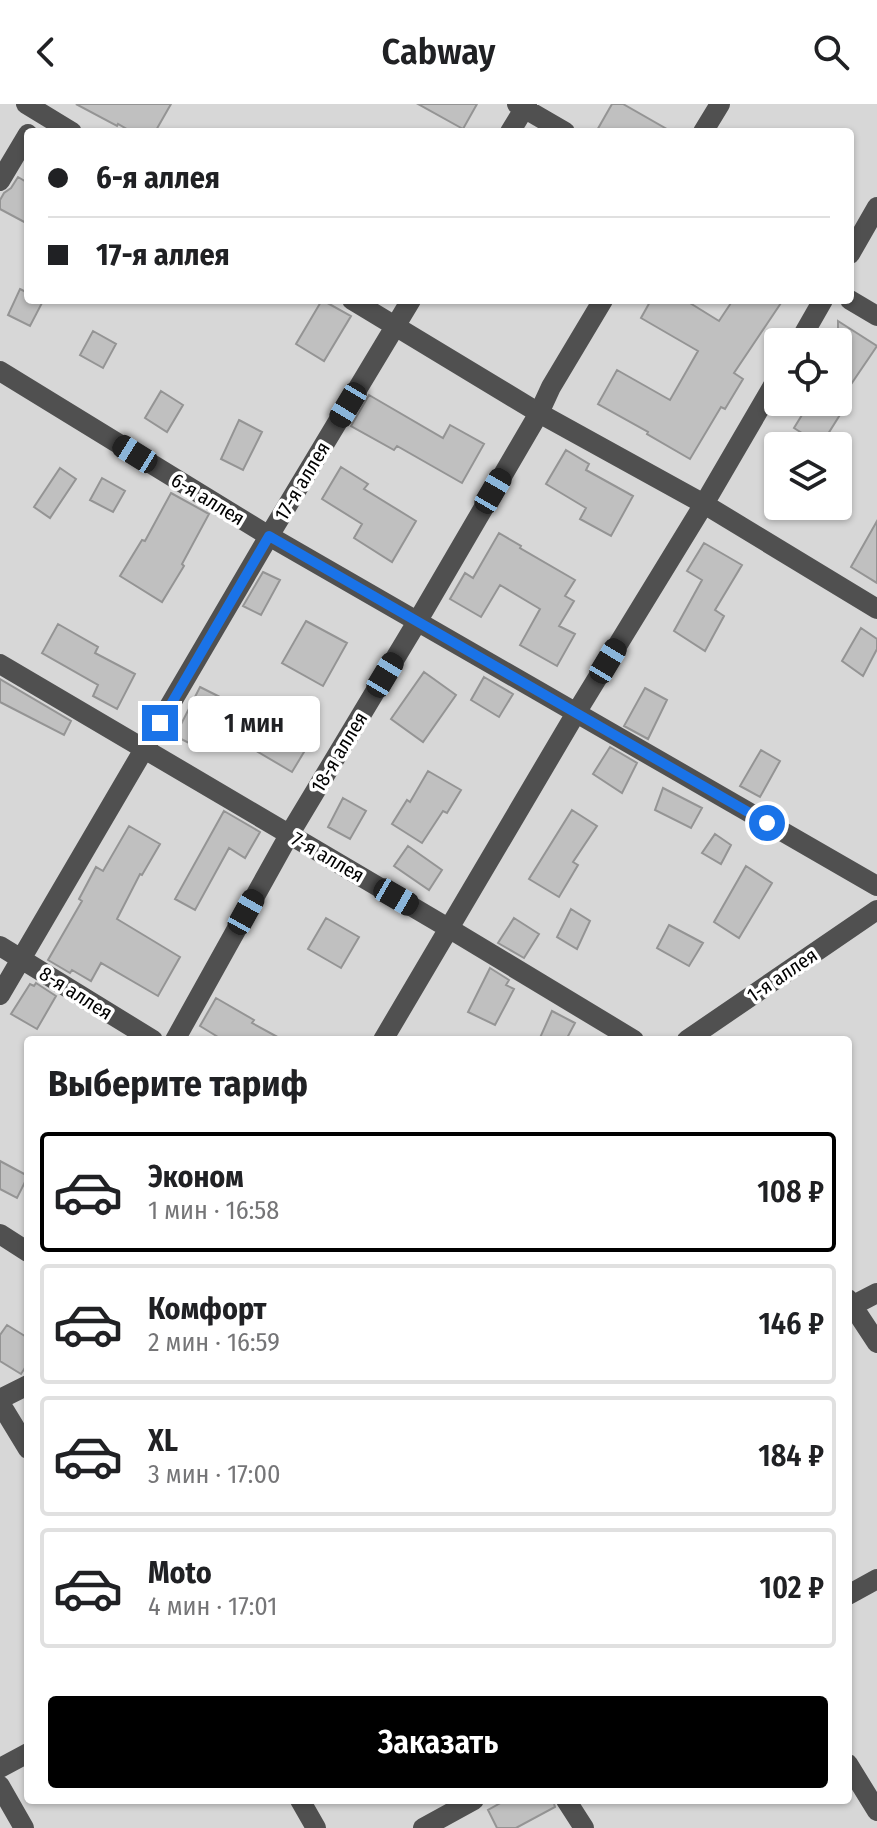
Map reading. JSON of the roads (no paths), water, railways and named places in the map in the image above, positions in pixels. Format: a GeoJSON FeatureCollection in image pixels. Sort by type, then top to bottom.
{"type":"FeatureCollection","features":[{"type":"Feature","properties":{"kind":"street"},"geometry":{"type":"LineString","coordinates":[[705,128],[720,104]]}},
{"type":"Feature","properties":{"kind":"street"},"geometry":{"type":"LineString","coordinates":[[512,128],[523,105],[559,128]]}},
{"type":"Feature","properties":{"kind":"street"},"geometry":{"type":"LineString","coordinates":[[31,128],[38,107],[67,128]]}},
{"type":"Feature","properties":{"kind":"street"},"geometry":{"type":"LineString","coordinates":[[0,181],[24,141]]}},
{"type":"Feature","properties":{"kind":"street"},"geometry":{"type":"LineString","coordinates":[[854,247],[877,207]]}},
{"type":"Feature","properties":{"kind":"street"},"geometry":{"type":"LineString","coordinates":[[854,302],[877,316]]}},
{"type":"Feature","properties":{"kind":"street"},"geometry":{"type":"LineString","coordinates":[[359,304],[539,413],[704,504],[877,609]]}},
{"type":"Feature","properties":{"kind":"street","name":"17-я аллея"},"geometry":{"type":"LineString","coordinates":[[0,995],[409,304]]}},
{"type":"Feature","properties":{"kind":"street","name":"18-я аллея"},"geometry":{"type":"LineString","coordinates":[[177,1036],[289,835],[417,622],[601,304]]}},
{"type":"Feature","properties":{"kind":"street"},"geometry":{"type":"LineString","coordinates":[[807,328],[821,304]]}},
{"type":"Feature","properties":{"kind":"street","name":"6-я аллея"},"geometry":{"type":"LineString","coordinates":[[0,371],[269,536],[877,886]]}},
{"type":"Feature","properties":{"kind":"street"},"geometry":{"type":"LineString","coordinates":[[385,1036],[764,401]]}},
{"type":"Feature","properties":{"kind":"street","name":"7-я аллея"},"geometry":{"type":"LineString","coordinates":[[0,664],[627,1036]]}},
{"type":"Feature","properties":{"kind":"street","name":"1-я аллея"},"geometry":{"type":"LineString","coordinates":[[693,1036],[877,910]]}},
{"type":"Feature","properties":{"kind":"street","name":"8-я аллея"},"geometry":{"type":"LineString","coordinates":[[0,946],[147,1036]]}},
{"type":"Feature","properties":{"kind":"street"},"geometry":{"type":"LineString","coordinates":[[0,1234],[24,1249]]}},
{"type":"Feature","properties":{"kind":"street"},"geometry":{"type":"LineString","coordinates":[[852,1303],[877,1293]]}},
{"type":"Feature","properties":{"kind":"street"},"geometry":{"type":"LineString","coordinates":[[852,1307],[877,1343]]}},
{"type":"Feature","properties":{"kind":"street"},"geometry":{"type":"LineString","coordinates":[[24,1387],[0,1401],[24,1442]]}},
{"type":"Feature","properties":{"kind":"street"},"geometry":{"type":"LineString","coordinates":[[852,1593],[877,1579]]}},
{"type":"Feature","properties":{"kind":"street"},"geometry":{"type":"LineString","coordinates":[[0,1768],[24,1755]]}},
{"type":"Feature","properties":{"kind":"street"},"geometry":{"type":"LineString","coordinates":[[852,1770],[877,1811]]}},
{"type":"Feature","properties":{"kind":"street"},"geometry":{"type":"LineString","coordinates":[[0,1786],[24,1828]]}},
{"type":"Feature","properties":{"kind":"street"},"geometry":{"type":"LineString","coordinates":[[302,1804],[316,1828]]}},
{"type":"Feature","properties":{"kind":"street"},"geometry":{"type":"LineString","coordinates":[[423,1828],[467,1804]]}},
{"type":"Feature","properties":{"kind":"street"},"geometry":{"type":"LineString","coordinates":[[569,1804],[584,1828]]}}]}
